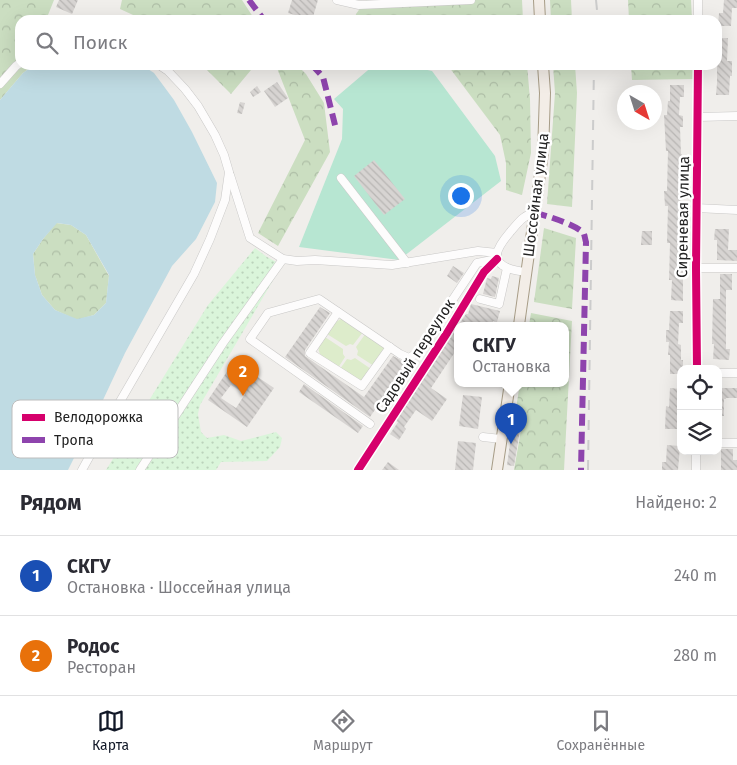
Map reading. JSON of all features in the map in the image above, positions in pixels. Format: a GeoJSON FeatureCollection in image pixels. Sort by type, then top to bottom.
{"type":"FeatureCollection","features":[{"type":"Feature","properties":{"kind":"main road"},"geometry":{"type":"LineString","coordinates":[[539,0],[540,15]]}},
{"type":"Feature","properties":{"kind":"main road","name":"Шоссейная улица"},"geometry":{"type":"LineString","coordinates":[[519,322],[544,154],[543,70]]}},
{"type":"Feature","properties":{"kind":"main road"},"geometry":{"type":"LineString","coordinates":[[497,470],[509,387]]}},
{"type":"Feature","properties":{"kind":"street"},"geometry":{"type":"LineString","coordinates":[[337,0],[359,5],[471,0]]}},
{"type":"Feature","properties":{"kind":"street"},"geometry":{"type":"LineString","coordinates":[[698,0],[698,15]]}},
{"type":"Feature","properties":{"kind":"street"},"geometry":{"type":"LineString","coordinates":[[0,84],[15,67]]}},
{"type":"Feature","properties":{"kind":"street"},"geometry":{"type":"LineString","coordinates":[[166,70],[198,106],[215,135],[230,172],[250,238],[283,259],[392,265],[478,251],[497,256],[501,264],[507,268],[518,272],[527,272]]}},
{"type":"Feature","properties":{"kind":"street","name":"Сиреневая улица"},"geometry":{"type":"LineString","coordinates":[[697,365],[696,208],[698,70]]}},
{"type":"Feature","properties":{"kind":"street"},"geometry":{"type":"LineString","coordinates":[[698,117],[737,116]]}},
{"type":"Feature","properties":{"kind":"street"},"geometry":{"type":"LineString","coordinates":[[121,400],[194,274],[225,200],[230,172]]}},
{"type":"Feature","properties":{"kind":"street"},"geometry":{"type":"LineString","coordinates":[[341,178],[407,263]]}},
{"type":"Feature","properties":{"kind":"street"},"geometry":{"type":"LineString","coordinates":[[696,208],[737,210]]}},
{"type":"Feature","properties":{"kind":"street","name":"Садовый переулок"},"geometry":{"type":"LineString","coordinates":[[454,322],[484,272],[497,256],[508,235],[528,214],[535,213]]}},
{"type":"Feature","properties":{"kind":"street"},"geometry":{"type":"LineString","coordinates":[[370,424],[250,339],[268,313],[319,299],[405,357],[412,356],[417,353],[477,263],[497,256]]}},
{"type":"Feature","properties":{"kind":"street"},"geometry":{"type":"LineString","coordinates":[[178,412],[223,343],[283,259]]}},
{"type":"Feature","properties":{"kind":"street"},"geometry":{"type":"LineString","coordinates":[[480,299],[499,304],[507,268]]}},
{"type":"Feature","properties":{"kind":"street"},"geometry":{"type":"LineString","coordinates":[[696,268],[737,268]]}},
{"type":"Feature","properties":{"kind":"street"},"geometry":{"type":"LineString","coordinates":[[338,312],[310,353],[362,386],[390,347]]}},
{"type":"Feature","properties":{"kind":"street","name":"Садовый переулок"},"geometry":{"type":"LineString","coordinates":[[358,470],[454,322]]}},
{"type":"Feature","properties":{"kind":"street"},"geometry":{"type":"LineString","coordinates":[[722,373],[737,374]]}},
{"type":"Feature","properties":{"kind":"street"},"geometry":{"type":"LineString","coordinates":[[483,437],[502,439]]}},
{"type":"Feature","properties":{"kind":"street"},"geometry":{"type":"LineString","coordinates":[[722,444],[737,444]]}},
{"type":"Feature","properties":{"kind":"street"},"geometry":{"type":"LineString","coordinates":[[696,455],[696,470]]}},
{"type":"Feature","properties":{"kind":"street"},"geometry":{"type":"LineString","coordinates":[[82,470],[89,458]]}},
{"type":"Feature","properties":{"kind":"street"},"geometry":{"type":"LineString","coordinates":[[140,470],[148,458]]}},
{"type":"Feature","properties":{"kind":"green space"},"geometry":{"type":"Polygon","coordinates":[[[0,0],[54,0],[48,15],[15,15],[15,70],[27,70],[0,100],[0,0]]]}},
{"type":"Feature","properties":{"kind":"green space"},"geometry":{"type":"Polygon","coordinates":[[[122,0],[242,0],[252,15],[133,15],[120,9],[122,0]]]}},
{"type":"Feature","properties":{"kind":"green space"},"geometry":{"type":"Polygon","coordinates":[[[366,0],[522,0],[523,15],[356,15],[366,0]]]}},
{"type":"Feature","properties":{"kind":"green space"},"geometry":{"type":"Polygon","coordinates":[[[550,0],[571,0],[572,15],[551,15],[550,0]]]}},
{"type":"Feature","properties":{"kind":"green space"},"geometry":{"type":"Polygon","coordinates":[[[628,0],[691,0],[692,15],[629,15],[628,0]]]}},
{"type":"Feature","properties":{"kind":"green space"},"geometry":{"type":"Polygon","coordinates":[[[207,70],[251,70],[231,94],[207,70]]]}},
{"type":"Feature","properties":{"kind":"green space"},"geometry":{"type":"Polygon","coordinates":[[[278,70],[302,70],[306,74],[324,103],[330,152],[278,246],[258,233],[305,140],[278,70]]]}},
{"type":"Feature","properties":{"kind":"green space"},"geometry":{"type":"Polygon","coordinates":[[[368,70],[432,71],[495,156],[501,181],[399,260],[299,247],[342,139],[343,109],[334,99],[368,70]]]}},
{"type":"Feature","properties":{"kind":"green space"},"geometry":{"type":"Polygon","coordinates":[[[451,70],[527,70],[531,153],[522,195],[506,190],[506,163],[500,135],[451,70]]]}},
{"type":"Feature","properties":{"kind":"green space"},"geometry":{"type":"Polygon","coordinates":[[[553,70],[575,70],[577,93],[572,207],[547,204],[555,93],[553,70]]]}},
{"type":"Feature","properties":{"kind":"green space"},"geometry":{"type":"Polygon","coordinates":[[[631,70],[693,70],[693,79],[632,80],[631,70]]]}},
{"type":"Feature","properties":{"kind":"green space"},"geometry":{"type":"Polygon","coordinates":[[[56,223],[71,225],[86,235],[109,276],[106,303],[94,315],[77,320],[55,310],[42,295],[35,275],[33,254],[56,223]]]}},
{"type":"Feature","properties":{"kind":"green space"},"geometry":{"type":"Polygon","coordinates":[[[544,228],[576,238],[572,309],[534,302],[544,228]]]}},
{"type":"Feature","properties":{"kind":"green space"},"geometry":{"type":"Polygon","coordinates":[[[255,248],[282,265],[200,405],[198,414],[201,432],[207,438],[224,435],[241,441],[276,432],[282,438],[280,447],[267,461],[221,462],[216,470],[106,470],[113,458],[178,458],[178,400],[149,400],[208,305],[255,248]]]}},
{"type":"Feature","properties":{"kind":"green space"},"geometry":{"type":"Polygon","coordinates":[[[531,313],[572,321],[569,377],[569,322],[530,322],[531,313]]]}},
{"type":"Feature","properties":{"kind":"green space"},"geometry":{"type":"Polygon","coordinates":[[[344,319],[363,332],[353,345],[346,346],[327,334],[334,323],[344,319]]]}},
{"type":"Feature","properties":{"kind":"green space"},"geometry":{"type":"Polygon","coordinates":[[[366,333],[385,348],[374,366],[357,355],[356,347],[366,333]]]}},
{"type":"Feature","properties":{"kind":"green space"},"geometry":{"type":"Polygon","coordinates":[[[325,337],[343,349],[345,357],[338,368],[320,353],[319,346],[325,337]]]}},
{"type":"Feature","properties":{"kind":"green space"},"geometry":{"type":"Polygon","coordinates":[[[355,358],[371,369],[362,381],[340,369],[347,359],[355,358]]]}},
{"type":"Feature","properties":{"kind":"green space"},"geometry":{"type":"Polygon","coordinates":[[[519,387],[568,387],[564,470],[514,470],[521,430],[513,428],[519,387]]]}},
{"type":"Feature","properties":{"kind":"water"},"geometry":{"type":"Polygon","coordinates":[[[27,70],[150,70],[154,73],[174,100],[217,183],[215,202],[196,239],[172,266],[125,353],[103,400],[12,400],[12,458],[74,458],[68,470],[0,470],[0,100],[27,70]],[[57,223],[33,254],[35,275],[42,295],[55,310],[77,319],[94,315],[106,303],[109,275],[86,235],[71,225],[57,223]]]}},
{"type":"Feature","properties":{"kind":"building"},"geometry":{"type":"Polygon","coordinates":[[[59,0],[78,0],[72,14],[56,7],[59,0]]]}},
{"type":"Feature","properties":{"kind":"building"},"geometry":{"type":"Polygon","coordinates":[[[292,0],[318,0],[314,15],[288,13],[292,0]]]}},
{"type":"Feature","properties":{"kind":"building"},"geometry":{"type":"Polygon","coordinates":[[[724,0],[737,0],[737,8],[732,8],[731,26],[722,26],[722,15],[719,15],[719,13],[723,13],[724,0]]]}},
{"type":"Feature","properties":{"kind":"building"},"geometry":{"type":"Polygon","coordinates":[[[722,38],[728,38],[727,61],[732,61],[729,95],[716,95],[717,70],[722,70],[722,38]]]}},
{"type":"Feature","properties":{"kind":"building"},"geometry":{"type":"Polygon","coordinates":[[[277,82],[288,98],[275,107],[264,91],[277,82]]]}},
{"type":"Feature","properties":{"kind":"building"},"geometry":{"type":"Polygon","coordinates":[[[670,85],[684,85],[684,97],[680,97],[679,115],[683,116],[683,127],[680,127],[682,154],[680,184],[683,301],[671,300],[672,280],[669,280],[668,206],[665,206],[664,191],[667,191],[668,151],[666,151],[664,115],[667,115],[668,101],[670,101],[670,85]]]}},
{"type":"Feature","properties":{"kind":"building"},"geometry":{"type":"Polygon","coordinates":[[[257,86],[261,92],[253,97],[250,92],[257,86]]]}},
{"type":"Feature","properties":{"kind":"building"},"geometry":{"type":"Polygon","coordinates":[[[240,102],[245,103],[242,114],[237,113],[240,102]]]}},
{"type":"Feature","properties":{"kind":"building"},"geometry":{"type":"Polygon","coordinates":[[[374,160],[405,199],[384,215],[354,176],[374,160]]]}},
{"type":"Feature","properties":{"kind":"building"},"geometry":{"type":"Polygon","coordinates":[[[715,229],[729,229],[728,250],[737,250],[737,261],[717,260],[717,240],[714,240],[715,229]]]}},
{"type":"Feature","properties":{"kind":"building"},"geometry":{"type":"Polygon","coordinates":[[[642,231],[652,231],[652,245],[641,245],[642,231]]]}},
{"type":"Feature","properties":{"kind":"building"},"geometry":{"type":"Polygon","coordinates":[[[453,266],[464,273],[457,283],[447,276],[453,266]]]}},
{"type":"Feature","properties":{"kind":"building"},"geometry":{"type":"Polygon","coordinates":[[[720,274],[732,274],[732,290],[726,290],[726,349],[730,349],[729,360],[713,359],[713,299],[720,299],[720,274]]]}},
{"type":"Feature","properties":{"kind":"building"},"geometry":{"type":"Polygon","coordinates":[[[492,276],[499,278],[495,297],[483,294],[487,278],[491,279],[492,276]]]}},
{"type":"Feature","properties":{"kind":"building"},"geometry":{"type":"Polygon","coordinates":[[[471,304],[500,311],[497,322],[461,322],[468,314],[471,304]]]}},
{"type":"Feature","properties":{"kind":"building"},"geometry":{"type":"Polygon","coordinates":[[[320,307],[330,313],[305,350],[305,356],[364,397],[393,356],[407,363],[370,417],[285,357],[320,307]]]}},
{"type":"Feature","properties":{"kind":"building"},"geometry":{"type":"Polygon","coordinates":[[[670,311],[683,311],[683,323],[679,323],[678,344],[681,345],[683,365],[677,365],[677,374],[670,374],[669,342],[666,342],[666,330],[669,330],[670,311]]]}},
{"type":"Feature","properties":{"kind":"building"},"geometry":{"type":"Polygon","coordinates":[[[454,333],[454,354],[431,388],[447,399],[432,421],[416,410],[404,427],[406,429],[399,440],[390,434],[398,422],[396,421],[454,333]]]}},
{"type":"Feature","properties":{"kind":"building"},"geometry":{"type":"Polygon","coordinates":[[[234,361],[274,388],[247,427],[208,400],[234,361]],[[231,385],[221,398],[236,408],[245,394],[231,385]]]}},
{"type":"Feature","properties":{"kind":"building"},"geometry":{"type":"Polygon","coordinates":[[[304,384],[363,426],[358,433],[299,392],[304,384]]]}},
{"type":"Feature","properties":{"kind":"building"},"geometry":{"type":"Polygon","coordinates":[[[670,388],[677,389],[677,429],[665,429],[666,406],[669,407],[670,388]]]}},
{"type":"Feature","properties":{"kind":"building"},"geometry":{"type":"Polygon","coordinates":[[[722,388],[737,388],[737,398],[724,399],[724,416],[722,416],[722,388]]]}},
{"type":"Feature","properties":{"kind":"building"},"geometry":{"type":"Polygon","coordinates":[[[463,395],[482,397],[478,429],[459,426],[463,395]]]}},
{"type":"Feature","properties":{"kind":"building"},"geometry":{"type":"Polygon","coordinates":[[[512,429],[520,430],[514,466],[507,465],[512,429]]]}},
{"type":"Feature","properties":{"kind":"building"},"geometry":{"type":"Polygon","coordinates":[[[458,441],[476,443],[473,470],[455,470],[458,441]]]}},
{"type":"Feature","properties":{"kind":"building"},"geometry":{"type":"Polygon","coordinates":[[[667,445],[677,446],[677,455],[679,455],[678,470],[662,470],[662,462],[666,462],[667,445]]]}},
{"type":"Feature","properties":{"kind":"building"},"geometry":{"type":"Polygon","coordinates":[[[722,449],[733,449],[733,460],[737,460],[737,470],[721,470],[722,449]]]}},
{"type":"Feature","properties":{"kind":"building"},"geometry":{"type":"Polygon","coordinates":[[[388,462],[399,470],[382,470],[388,462]]]}},
{"type":"Feature","properties":{"kind":"railway"},"geometry":{"type":"LineString","coordinates":[[596,0],[598,15]]}},
{"type":"Feature","properties":{"kind":"railway"},"geometry":{"type":"LineString","coordinates":[[588,470],[594,70]]}},
{"type":"Feature","properties":{"kind":"marked path"},"geometry":{"type":"LineString","coordinates":[[249,0],[260,15]]}},
{"type":"Feature","properties":{"kind":"marked path"},"geometry":{"type":"LineString","coordinates":[[317,70],[323,77],[336,129]]}},
{"type":"Feature","properties":{"kind":"marked path"},"geometry":{"type":"LineString","coordinates":[[535,213],[569,224],[584,234],[586,242],[581,470]]}},
{"type":"Feature","properties":{"kind":"cycle path"},"geometry":{"type":"LineString","coordinates":[[697,365],[698,70]]}},
{"type":"Feature","properties":{"kind":"cycle path"},"geometry":{"type":"LineString","coordinates":[[358,470],[447,333],[484,272],[497,259]]}},
{"type":"Feature","properties":{"kind":"place","name":"Родос"},"geometry":{"type":"Point","coordinates":[243,396]}},
{"type":"Feature","properties":{"kind":"place","name":"СКГУ"},"geometry":{"type":"Point","coordinates":[511,444]}}]}
